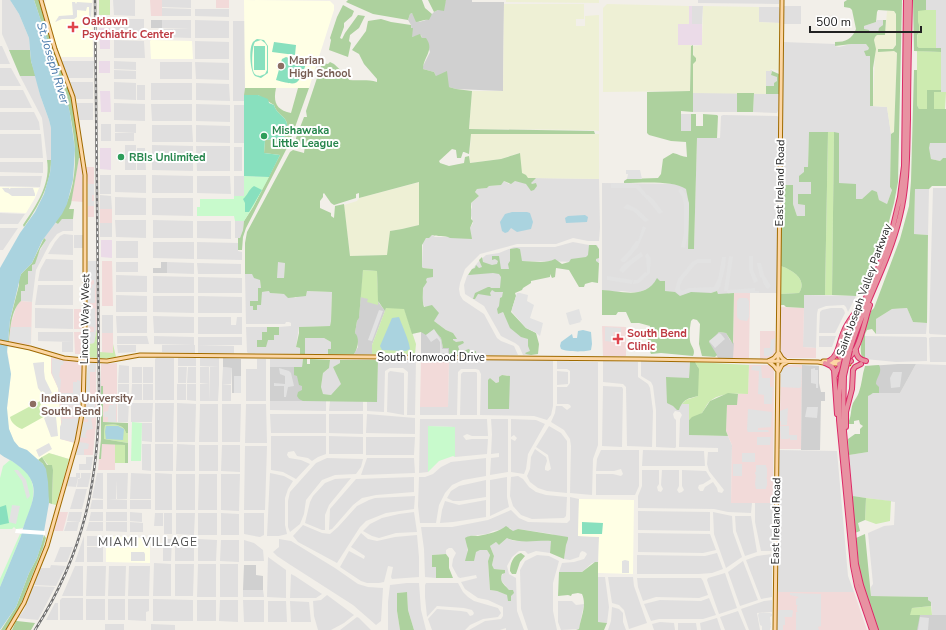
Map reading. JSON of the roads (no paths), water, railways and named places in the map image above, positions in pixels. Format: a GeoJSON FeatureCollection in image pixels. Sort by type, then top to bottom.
{"type":"FeatureCollection","features":[{"type":"Feature","properties":{"kind":"highway","name":"Saint Joseph Valley Parkway"},"geometry":{"type":"LineString","coordinates":[[872,630],[856,583],[853,566],[852,535],[842,412],[843,376],[848,350],[856,322],[895,224],[900,197],[903,179],[906,0]]}},
{"type":"Feature","properties":{"kind":"highway","name":"Saint Joseph Valley Parkway"},"geometry":{"type":"LineString","coordinates":[[848,350],[898,226],[905,190],[907,166],[910,0]]}},
{"type":"Feature","properties":{"kind":"highway"},"geometry":{"type":"LineString","coordinates":[[847,481],[836,402],[835,378],[833,368],[827,362],[834,357],[844,330],[859,307],[883,257]]}},
{"type":"Feature","properties":{"kind":"highway"},"geometry":{"type":"LineString","coordinates":[[835,378],[836,372],[852,356],[856,348],[881,270]]}},
{"type":"Feature","properties":{"kind":"highway"},"geometry":{"type":"LineString","coordinates":[[838,348],[839,355],[851,371],[852,377],[852,389],[847,408],[846,420],[847,481]]}},
{"type":"Feature","properties":{"kind":"highway"},"geometry":{"type":"LineString","coordinates":[[856,348],[857,356],[860,360],[866,361]]}},
{"type":"Feature","properties":{"kind":"highway"},"geometry":{"type":"LineString","coordinates":[[852,377],[854,368],[861,364]]}},
{"type":"Feature","properties":{"kind":"highway","name":"Saint Joseph Valley Parkway"},"geometry":{"type":"LineString","coordinates":[[852,541],[860,581],[876,630]]}},
{"type":"Feature","properties":{"kind":"main road","name":"Lincoln Way West"},"geometry":{"type":"LineString","coordinates":[[8,630],[24,603],[47,546],[76,446],[83,409],[85,175],[74,101],[55,49],[41,0]]}},
{"type":"Feature","properties":{"kind":"main road","name":"East Ireland Road"},"geometry":{"type":"LineString","coordinates":[[775,630],[782,0]]}},
{"type":"Feature","properties":{"kind":"main road","name":"South Ironwood Drive"},"geometry":{"type":"LineString","coordinates":[[0,342],[30,348],[58,356],[84,360],[107,361],[142,354],[607,358],[844,363]]}},
{"type":"Feature","properties":{"kind":"main road"},"geometry":{"type":"LineString","coordinates":[[778,352],[787,362],[782,365],[778,372],[768,361],[774,358],[778,352]]}},
{"type":"Feature","properties":{"kind":"water","name":"St. Joseph River"},"geometry":{"type":"Polygon","coordinates":[[[10,0],[34,0],[65,92],[70,113],[75,149],[73,180],[67,204],[62,214],[42,241],[32,263],[21,274],[10,320],[7,352],[11,374],[7,408],[9,429],[14,441],[19,447],[27,450],[43,464],[46,469],[49,503],[42,543],[37,558],[29,573],[16,607],[0,630],[0,587],[21,536],[31,507],[34,489],[32,481],[26,473],[0,454],[0,268],[20,233],[35,212],[44,194],[50,173],[51,163],[51,128],[31,61],[29,38],[19,14],[10,0]]]}},
{"type":"Feature","properties":{"kind":"water"},"geometry":{"type":"Polygon","coordinates":[[[512,212],[530,213],[533,222],[531,229],[517,232],[511,228],[505,233],[502,231],[500,222],[505,214],[512,212]]]}},
{"type":"Feature","properties":{"kind":"water"},"geometry":{"type":"Polygon","coordinates":[[[585,215],[588,217],[587,222],[566,223],[565,218],[568,216],[585,215]]]}},
{"type":"Feature","properties":{"kind":"water"},"geometry":{"type":"Polygon","coordinates":[[[399,317],[410,349],[406,351],[382,350],[380,346],[392,318],[399,317]]]}},
{"type":"Feature","properties":{"kind":"water"},"geometry":{"type":"Polygon","coordinates":[[[583,330],[591,332],[591,350],[567,351],[561,349],[561,342],[572,334],[573,338],[577,338],[578,331],[583,330]]]}},
{"type":"Feature","properties":{"kind":"water"},"geometry":{"type":"Polygon","coordinates":[[[106,426],[118,426],[124,429],[123,440],[106,439],[106,426]]]}},
{"type":"Feature","properties":{"kind":"railway"},"geometry":{"type":"LineString","coordinates":[[35,630],[66,573],[77,544],[92,486],[96,455],[99,391],[95,0]]}},
{"type":"Feature","properties":{"kind":"place","name":"Oaklawn Psychiatric Center"},"geometry":{"type":"Point","coordinates":[73,27]}},
{"type":"Feature","properties":{"kind":"place","name":"Marian High School"},"geometry":{"type":"Point","coordinates":[281,66]}},
{"type":"Feature","properties":{"kind":"place","name":"Mishawaka Little League"},"geometry":{"type":"Point","coordinates":[264,136]}},
{"type":"Feature","properties":{"kind":"place","name":"RBIs Unlimited"},"geometry":{"type":"Point","coordinates":[121,157]}},
{"type":"Feature","properties":{"kind":"place","name":"South Bend Clinic"},"geometry":{"type":"Point","coordinates":[618,339]}},
{"type":"Feature","properties":{"kind":"place","name":"Indiana University South Bend"},"geometry":{"type":"Point","coordinates":[33,404]}},
{"type":"Feature","properties":{"kind":"district","name":"MIAMI VILLAGE"},"geometry":{"type":"Point","coordinates":[148,542]}}]}
